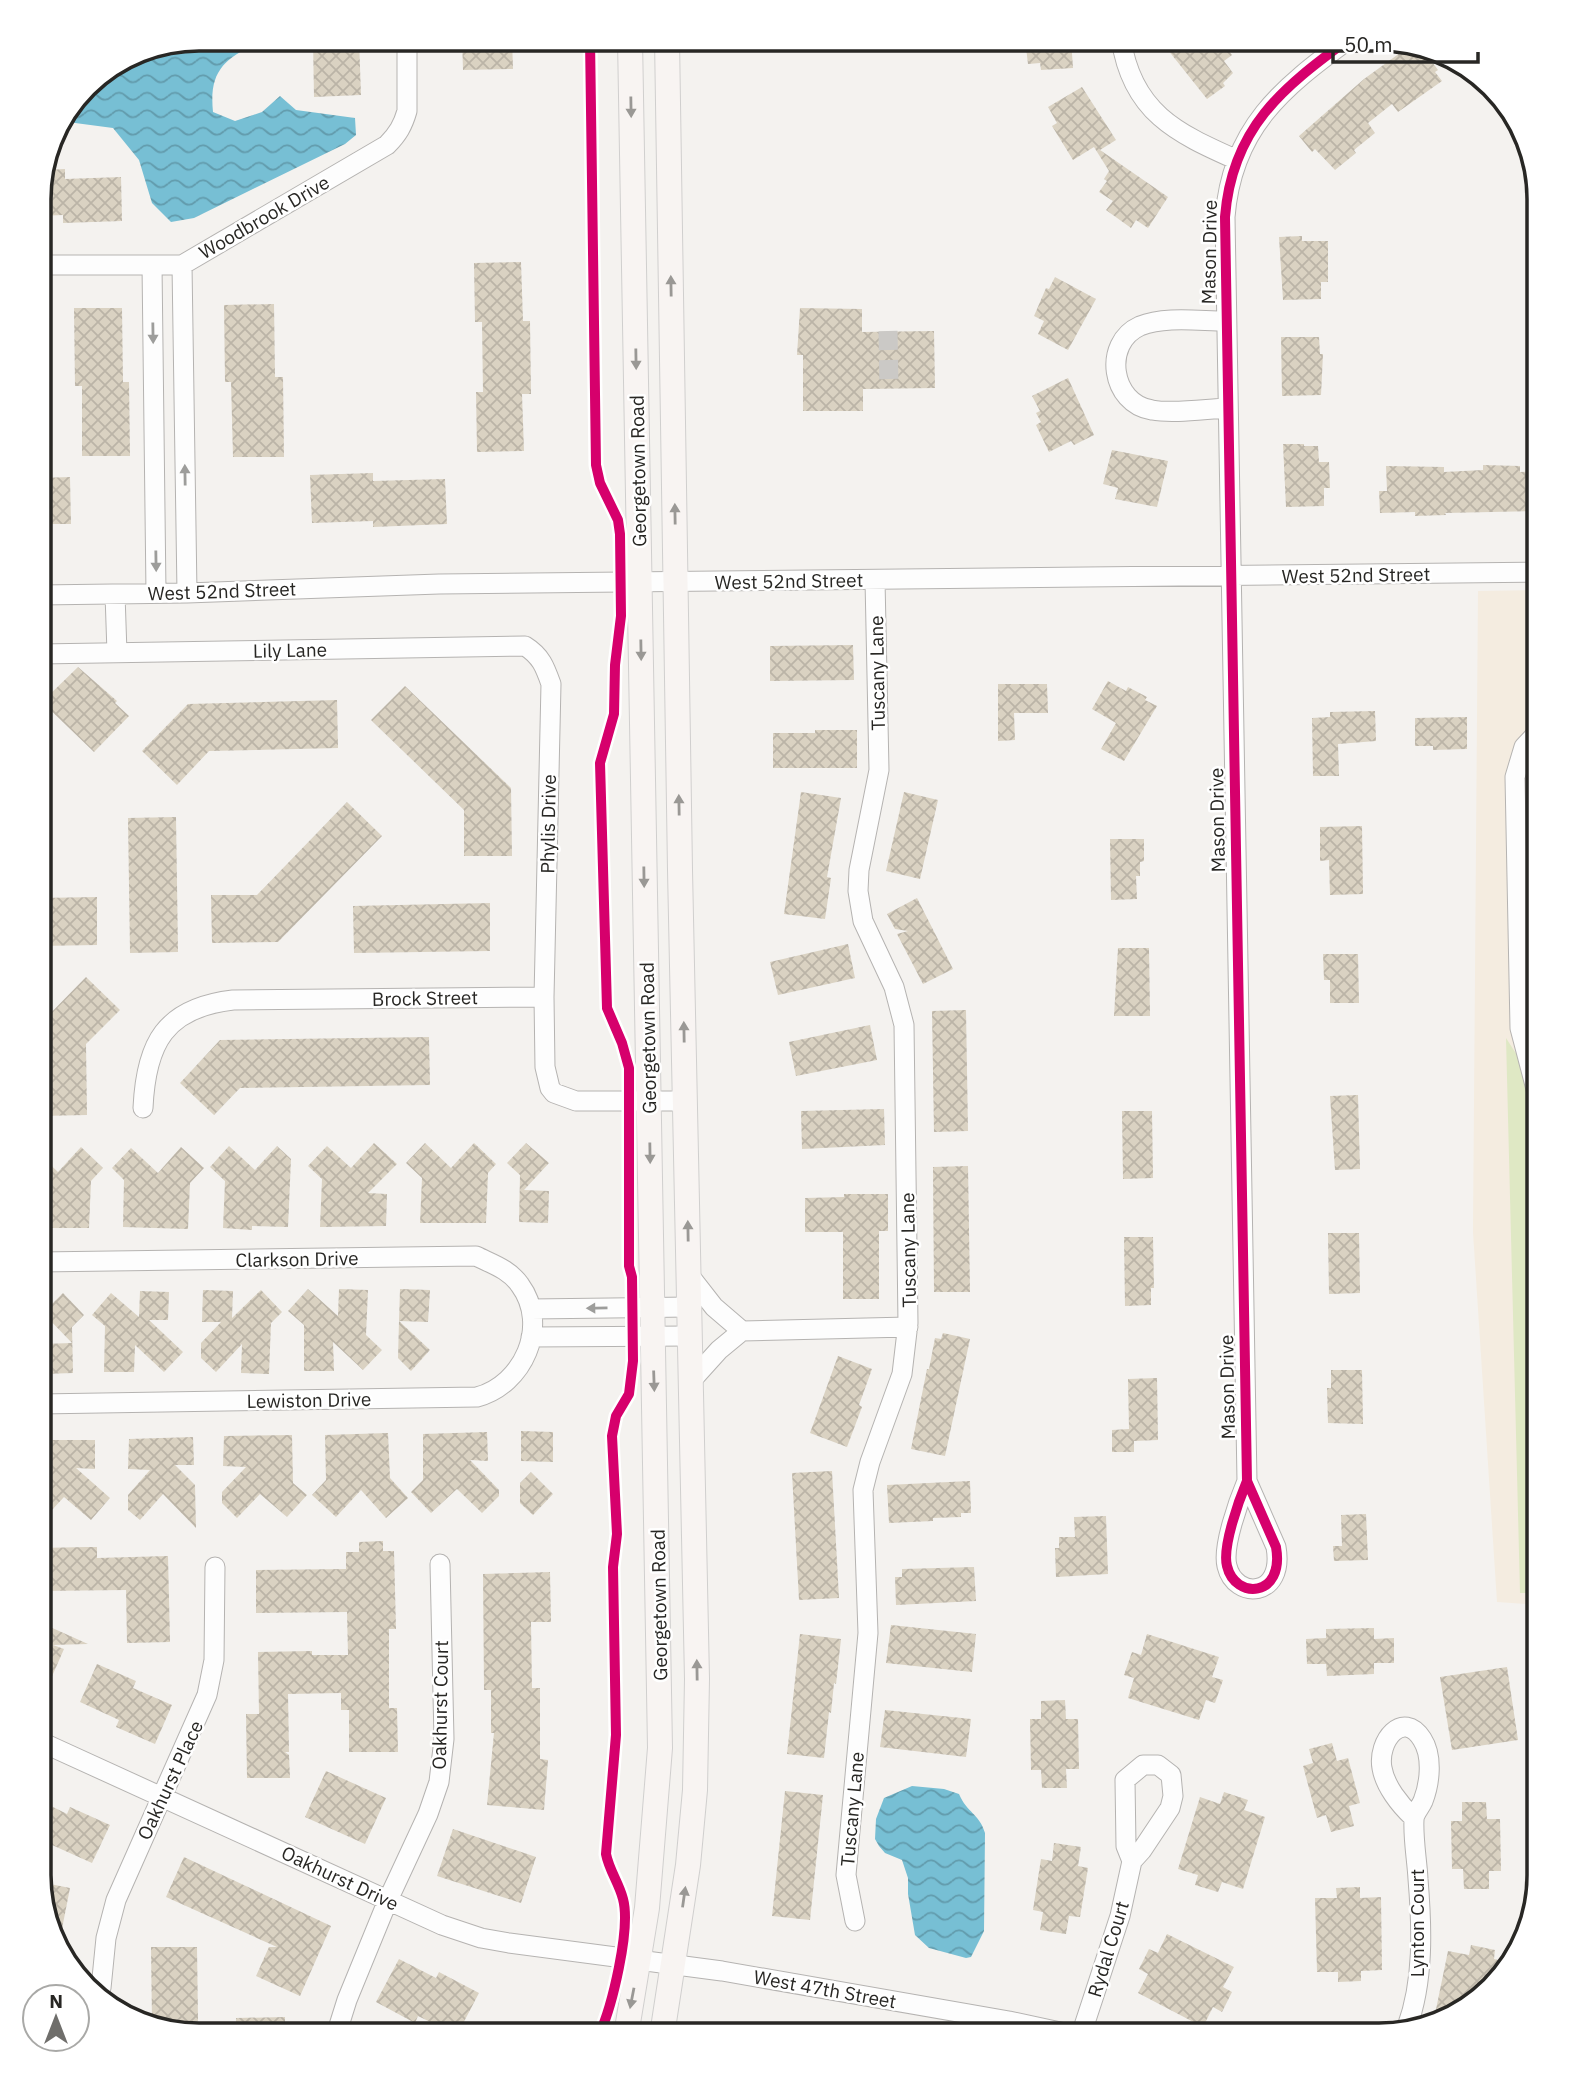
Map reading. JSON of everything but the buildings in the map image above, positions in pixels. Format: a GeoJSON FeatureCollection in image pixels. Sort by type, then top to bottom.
{"type":"FeatureCollection","features":[{"type":"Feature","properties":{"kind":"main road","name":"Georgetown Road"},"geometry":{"type":"LineString","coordinates":[[630,51],[660,1748],[648,1908],[657,1963],[661,2023]]}},
{"type":"Feature","properties":{"kind":"main road","name":"Georgetown Road"},"geometry":{"type":"LineString","coordinates":[[631,2023],[657,1963],[687,1876],[695,1780],[697,1679],[667,51]]}},
{"type":"Feature","properties":{"kind":"street","name":"Woodbrook Drive"},"geometry":{"type":"LineString","coordinates":[[187,593],[182,265],[376,152],[397,135],[407,111],[407,51]]}},
{"type":"Feature","properties":{"kind":"street"},"geometry":{"type":"LineString","coordinates":[[1123,51],[1135,85],[1155,113],[1183,135],[1237,160]]}},
{"type":"Feature","properties":{"kind":"street","name":"Mason Drive"},"geometry":{"type":"LineString","coordinates":[[1247,1481],[1276,1546],[1278,1557],[1273,1579],[1266,1586],[1257,1588],[1240,1584],[1232,1578],[1226,1564],[1232,1525],[1247,1481],[1225,217],[1228,192],[1237,160],[1253,128],[1274,100],[1299,76],[1333,51]]}},
{"type":"Feature","properties":{"kind":"street"},"geometry":{"type":"LineString","coordinates":[[51,265],[182,265]]}},
{"type":"Feature","properties":{"kind":"street"},"geometry":{"type":"LineString","coordinates":[[152,265],[156,593]]}},
{"type":"Feature","properties":{"kind":"street"},"geometry":{"type":"LineString","coordinates":[[1226,321],[1160,322],[1141,326],[1126,336],[1117,353],[1115,372],[1127,397],[1143,408],[1227,408]]}},
{"type":"Feature","properties":{"kind":"street","name":"West 52nd Street"},"geometry":{"type":"LineString","coordinates":[[51,594],[640,581],[1527,572]]}},
{"type":"Feature","properties":{"kind":"street","name":"Tuscany Lane"},"geometry":{"type":"LineString","coordinates":[[855,1921],[846,1863],[868,1633],[863,1490],[870,1462],[902,1374],[908,1327],[904,1024],[894,987],[863,921],[858,891],[859,870],[879,770],[875,580]]}},
{"type":"Feature","properties":{"kind":"street"},"geometry":{"type":"LineString","coordinates":[[115,594],[117,653]]}},
{"type":"Feature","properties":{"kind":"street","name":"Lily Lane"},"geometry":{"type":"LineString","coordinates":[[51,654],[524,646],[538,655]]}},
{"type":"Feature","properties":{"kind":"street","name":"Phylis Drive"},"geometry":{"type":"LineString","coordinates":[[538,655],[551,684],[544,997]]}},
{"type":"Feature","properties":{"kind":"street"},"geometry":{"type":"LineString","coordinates":[[1527,744],[1515,777],[1520,1028],[1527,1055]]}},
{"type":"Feature","properties":{"kind":"street"},"geometry":{"type":"LineString","coordinates":[[544,997],[545,1067],[550,1088],[554,1093],[576,1101],[685,1101]]}},
{"type":"Feature","properties":{"kind":"street","name":"Brock Street"},"geometry":{"type":"LineString","coordinates":[[143,1108],[145,1076],[152,1051],[175,1021],[197,1006],[233,1000],[544,997]]}},
{"type":"Feature","properties":{"kind":"street","name":"Clarkson Drive"},"geometry":{"type":"LineString","coordinates":[[51,1262],[475,1256],[500,1267],[520,1284],[532,1322]]}},
{"type":"Feature","properties":{"kind":"street"},"geometry":{"type":"LineString","coordinates":[[690,1275],[714,1307],[743,1331]]}},
{"type":"Feature","properties":{"kind":"street"},"geometry":{"type":"LineString","coordinates":[[532,1322],[653,1308],[690,1307]]}},
{"type":"Feature","properties":{"kind":"street"},"geometry":{"type":"LineString","coordinates":[[532,1322],[653,1337],[691,1336]]}},
{"type":"Feature","properties":{"kind":"street","name":"Lewiston Drive"},"geometry":{"type":"LineString","coordinates":[[51,1404],[477,1397],[496,1390],[511,1378],[524,1359],[532,1322]]}},
{"type":"Feature","properties":{"kind":"street"},"geometry":{"type":"LineString","coordinates":[[691,1381],[714,1355],[743,1331],[908,1327]]}},
{"type":"Feature","properties":{"kind":"street","name":"Oakhurst Court"},"geometry":{"type":"LineString","coordinates":[[339,2023],[346,2000],[388,1900],[428,1814],[442,1764],[444,1731],[440,1564]]}},
{"type":"Feature","properties":{"kind":"street","name":"Oakhurst Place"},"geometry":{"type":"LineString","coordinates":[[101,1987],[113,1909],[207,1695],[214,1660],[215,1567]]}},
{"type":"Feature","properties":{"kind":"street","name":"Oakhurst Drive"},"geometry":{"type":"LineString","coordinates":[[51,1747],[442,1925],[481,1938],[657,1963]]}},
{"type":"Feature","properties":{"kind":"street","name":"Lynton Court"},"geometry":{"type":"LineString","coordinates":[[1409,2020],[1415,2000],[1420,1958],[1419,1891],[1413,1817]]}},
{"type":"Feature","properties":{"kind":"street","name":"Rydal Court"},"geometry":{"type":"LineString","coordinates":[[1085,2023],[1120,1916],[1132,1861]]}},
{"type":"Feature","properties":{"kind":"street","name":"West 47th Street"},"geometry":{"type":"LineString","coordinates":[[657,1963],[1018,2023]]}},
{"type":"Feature","properties":{"kind":"shaded area"},"geometry":{"type":"Polygon","coordinates":[[[1527,590],[1527,1604],[1497,1602],[1473,1232],[1478,591],[1527,590]]]}},
{"type":"Feature","properties":{"kind":"green space"},"geometry":{"type":"Polygon","coordinates":[[[1506,1038],[1527,1070],[1527,1593],[1520,1593],[1506,1038]]]}},
{"type":"Feature","properties":{"kind":"water"},"geometry":{"type":"Polygon","coordinates":[[[189,51],[243,51],[227,61],[216,77],[212,98],[213,112],[235,121],[262,112],[280,96],[296,110],[355,118],[356,135],[345,144],[194,218],[171,222],[152,203],[139,160],[113,128],[72,123],[87,101],[116,76],[142,62],[170,54],[189,51]]]}},
{"type":"Feature","properties":{"kind":"water"},"geometry":{"type":"Polygon","coordinates":[[[912,1786],[944,1789],[959,1794],[980,1821],[985,1833],[984,1931],[971,1957],[929,1948],[915,1935],[908,1878],[902,1860],[885,1853],[875,1839],[876,1819],[884,1798],[912,1786]]]}},
{"type":"Feature","properties":{"kind":"tunnel"},"geometry":{"type":"LineString","coordinates":[[888,331],[889,389]]}},
{"type":"Feature","properties":{"kind":"cycle path"},"geometry":{"type":"LineString","coordinates":[[590,51],[596,465],[600,483],[618,520],[620,534],[621,616],[615,665],[614,714],[600,763],[607,1008],[629,1068],[629,1266],[632,1277],[633,1361],[629,1394],[616,1416],[612,1436],[617,1534],[613,1567],[616,1735],[606,1854],[623,1899],[625,1912],[622,1948],[603,2023]]}},
{"type":"Feature","properties":{"kind":"cycle path"},"geometry":{"type":"LineString","coordinates":[[1247,1481],[1225,217],[1238,159],[1250,134],[1282,93],[1333,51]]}},
{"type":"Feature","properties":{"kind":"cycle path"},"geometry":{"type":"LineString","coordinates":[[1247,1481],[1276,1547],[1277,1564],[1273,1576],[1267,1584],[1258,1588],[1239,1585],[1232,1577],[1226,1558],[1232,1524],[1247,1481]]}}]}
